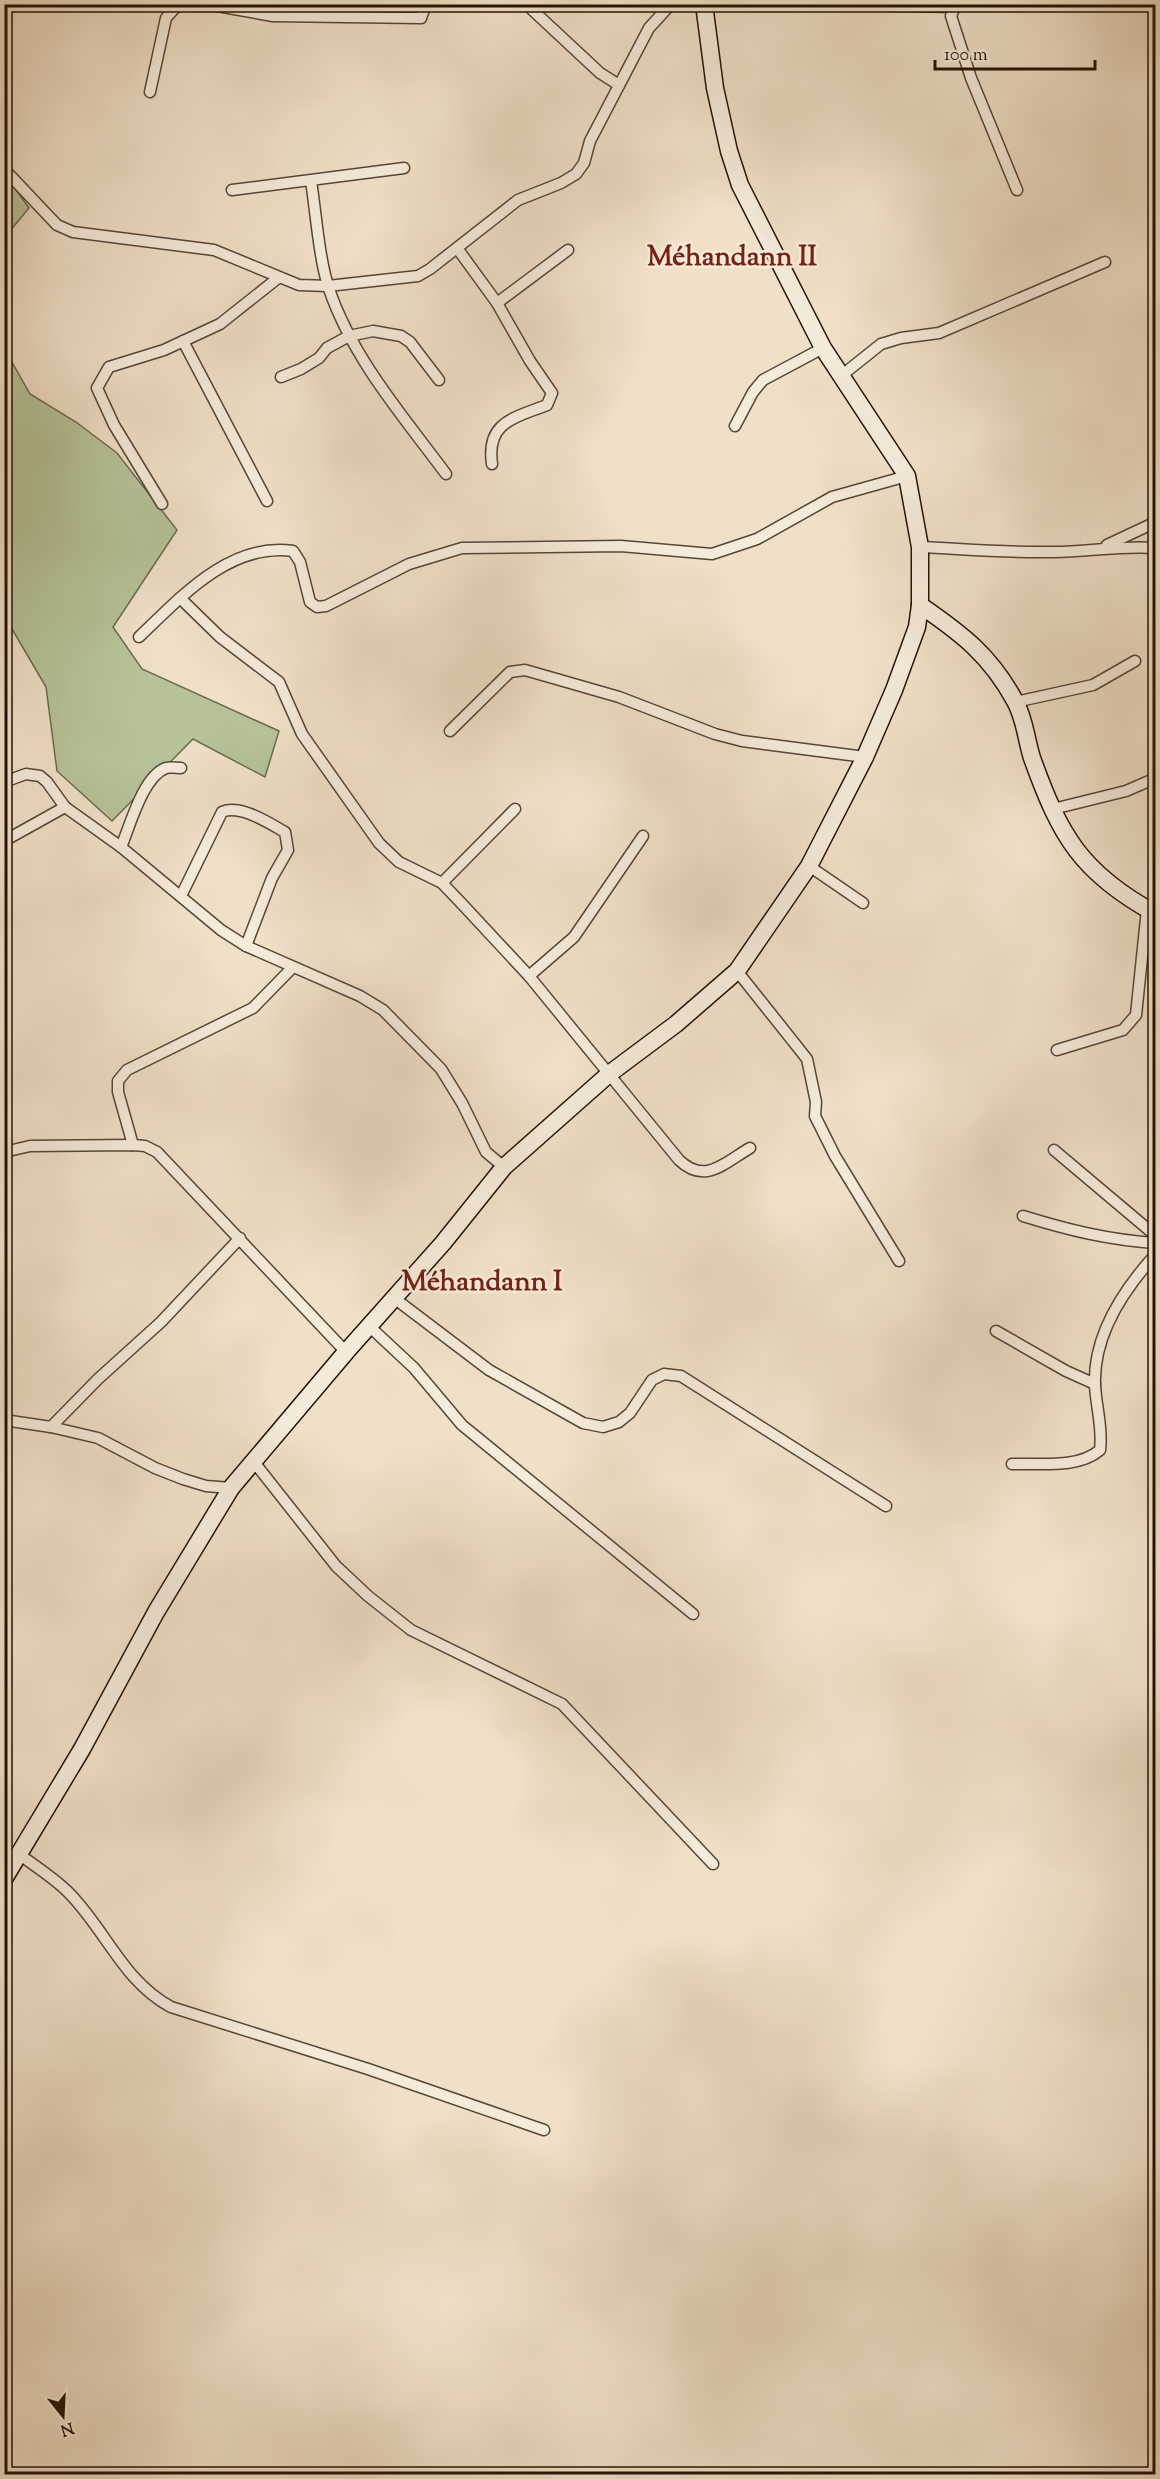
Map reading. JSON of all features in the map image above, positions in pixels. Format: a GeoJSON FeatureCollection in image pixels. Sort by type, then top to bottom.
{"type":"FeatureCollection","features":[{"type":"Feature","properties":{"kind":"street"},"geometry":{"type":"LineString","coordinates":[[150,92],[165,18],[176,7],[187,4]]}},
{"type":"Feature","properties":{"kind":"street"},"geometry":{"type":"LineString","coordinates":[[206,4],[268,10],[421,18],[426,4]]}},
{"type":"Feature","properties":{"kind":"street"},"geometry":{"type":"LineString","coordinates":[[526,4],[600,73],[619,85]]}},
{"type":"Feature","properties":{"kind":"street"},"geometry":{"type":"LineString","coordinates":[[4,169],[57,225],[73,232],[214,250],[299,285],[328,286],[418,276],[518,200],[576,174],[584,163],[590,141],[649,28],[671,4]]}},
{"type":"Feature","properties":{"kind":"street"},"geometry":{"type":"LineString","coordinates":[[4,1880],[82,1749],[156,1612],[231,1488],[346,1352],[443,1244],[504,1167],[609,1074],[676,1024],[737,971],[809,866],[865,757],[894,690],[917,627],[921,605],[920,547],[907,476],[868,412],[823,348],[740,185],[729,151],[715,88],[704,4]]}},
{"type":"Feature","properties":{"kind":"street"},"geometry":{"type":"LineString","coordinates":[[811,4],[955,6],[951,16],[971,78],[1017,190]]}},
{"type":"Feature","properties":{"kind":"street"},"geometry":{"type":"LineString","coordinates":[[232,190],[404,168]]}},
{"type":"Feature","properties":{"kind":"street"},"geometry":{"type":"LineString","coordinates":[[311,181],[328,286],[349,336],[378,382],[446,474]]}},
{"type":"Feature","properties":{"kind":"street"},"geometry":{"type":"LineString","coordinates":[[457,248],[497,303],[552,393],[547,405],[510,419],[496,430],[489,446],[492,464]]}},
{"type":"Feature","properties":{"kind":"street"},"geometry":{"type":"LineString","coordinates":[[497,303],[568,250]]}},
{"type":"Feature","properties":{"kind":"street"},"geometry":{"type":"LineString","coordinates":[[841,376],[881,344],[901,338],[939,333],[1105,262]]}},
{"type":"Feature","properties":{"kind":"street"},"geometry":{"type":"LineString","coordinates":[[162,504],[114,425],[97,388],[109,367],[183,341],[220,324],[278,278]]}},
{"type":"Feature","properties":{"kind":"street"},"geometry":{"type":"LineString","coordinates":[[281,377],[301,369],[319,358],[327,348],[349,336],[373,332],[401,336],[410,342],[439,380]]}},
{"type":"Feature","properties":{"kind":"street"},"geometry":{"type":"LineString","coordinates":[[183,341],[267,501]]}},
{"type":"Feature","properties":{"kind":"street"},"geometry":{"type":"LineString","coordinates":[[735,426],[753,392],[763,380],[823,348]]}},
{"type":"Feature","properties":{"kind":"street"},"geometry":{"type":"LineString","coordinates":[[139,637],[214,570],[237,559],[282,550],[293,551],[300,562],[310,602],[317,607],[341,600],[408,564],[462,548],[621,546],[712,555],[757,539],[832,497],[907,476]]}},
{"type":"Feature","properties":{"kind":"street"},"geometry":{"type":"LineString","coordinates":[[1104,547],[1155,522]]}},
{"type":"Feature","properties":{"kind":"street"},"geometry":{"type":"LineString","coordinates":[[920,547],[1057,552],[1104,547],[1155,548]]}},
{"type":"Feature","properties":{"kind":"street"},"geometry":{"type":"LineString","coordinates":[[180,598],[220,637],[279,682],[302,734],[379,843],[399,862],[442,883],[529,976],[690,1172],[702,1174],[713,1170],[750,1148]]}},
{"type":"Feature","properties":{"kind":"street"},"geometry":{"type":"LineString","coordinates":[[921,605],[969,639],[1000,676],[1016,702],[1039,776],[1058,823],[1087,864],[1101,879],[1151,911],[1140,965],[1137,1015],[1123,1030],[1056,1050]]}},
{"type":"Feature","properties":{"kind":"street"},"geometry":{"type":"LineString","coordinates":[[1016,702],[1093,685],[1135,661]]}},
{"type":"Feature","properties":{"kind":"street"},"geometry":{"type":"LineString","coordinates":[[450,731],[510,672],[525,670],[619,697],[742,741],[865,757]]}},
{"type":"Feature","properties":{"kind":"street"},"geometry":{"type":"LineString","coordinates":[[122,848],[145,788],[156,775],[166,768],[181,768]]}},
{"type":"Feature","properties":{"kind":"street"},"geometry":{"type":"LineString","coordinates":[[4,782],[26,774],[40,776],[65,807],[122,848],[246,946],[360,996],[382,1010],[441,1069],[462,1102],[486,1152],[504,1167]]}},
{"type":"Feature","properties":{"kind":"street"},"geometry":{"type":"LineString","coordinates":[[1053,809],[1126,791],[1155,778]]}},
{"type":"Feature","properties":{"kind":"street"},"geometry":{"type":"LineString","coordinates":[[4,841],[65,807]]}},
{"type":"Feature","properties":{"kind":"street"},"geometry":{"type":"LineString","coordinates":[[181,896],[222,812],[228,809],[239,810],[285,832],[288,850],[272,878],[246,946]]}},
{"type":"Feature","properties":{"kind":"street"},"geometry":{"type":"LineString","coordinates":[[442,883],[516,809]]}},
{"type":"Feature","properties":{"kind":"street"},"geometry":{"type":"LineString","coordinates":[[529,976],[574,937],[643,836]]}},
{"type":"Feature","properties":{"kind":"street"},"geometry":{"type":"LineString","coordinates":[[809,866],[863,903]]}},
{"type":"Feature","properties":{"kind":"street"},"geometry":{"type":"LineString","coordinates":[[133,1145],[118,1092],[118,1081],[127,1070],[253,1008],[292,968]]}},
{"type":"Feature","properties":{"kind":"street"},"geometry":{"type":"LineString","coordinates":[[737,971],[800,1047],[807,1059],[816,1102],[815,1116],[835,1156],[899,1261]]}},
{"type":"Feature","properties":{"kind":"street"},"geometry":{"type":"LineString","coordinates":[[4,1152],[30,1146],[133,1145],[145,1146],[157,1152],[346,1352]]}},
{"type":"Feature","properties":{"kind":"street"},"geometry":{"type":"LineString","coordinates":[[1054,1150],[1155,1236]]}},
{"type":"Feature","properties":{"kind":"street"},"geometry":{"type":"LineString","coordinates":[[1023,1216],[1082,1234],[1116,1241],[1155,1243]]}},
{"type":"Feature","properties":{"kind":"street"},"geometry":{"type":"LineString","coordinates":[[51,1427],[114,1364],[161,1322],[240,1238]]}},
{"type":"Feature","properties":{"kind":"street"},"geometry":{"type":"LineString","coordinates":[[1012,1464],[1078,1462],[1092,1457],[1101,1450],[1102,1439],[1095,1384],[1098,1348],[1114,1310],[1135,1276],[1155,1254]]}},
{"type":"Feature","properties":{"kind":"street"},"geometry":{"type":"LineString","coordinates":[[394,1298],[489,1370],[583,1423],[603,1427],[620,1422],[630,1413],[652,1380],[664,1374],[681,1376],[886,1506]]}},
{"type":"Feature","properties":{"kind":"street"},"geometry":{"type":"LineString","coordinates":[[369,1326],[414,1368],[462,1425],[693,1614]]}},
{"type":"Feature","properties":{"kind":"street"},"geometry":{"type":"LineString","coordinates":[[996,1331],[1065,1371],[1095,1384]]}},
{"type":"Feature","properties":{"kind":"street"},"geometry":{"type":"LineString","coordinates":[[4,1420],[51,1427],[98,1438],[155,1468],[183,1479],[206,1486],[231,1488]]}},
{"type":"Feature","properties":{"kind":"street"},"geometry":{"type":"LineString","coordinates":[[254,1462],[336,1566],[368,1596],[411,1630],[562,1704],[713,1864]]}},
{"type":"Feature","properties":{"kind":"street"},"geometry":{"type":"LineString","coordinates":[[19,1854],[70,1893],[138,1984],[153,1997],[171,2007],[368,2069],[544,2130]]}},
{"type":"Feature","properties":{"kind":"green space"},"geometry":{"type":"Polygon","coordinates":[[[4,173],[29,208],[5,237],[4,237],[4,173]]]}},
{"type":"Feature","properties":{"kind":"green space"},"geometry":{"type":"Polygon","coordinates":[[[4,348],[30,394],[76,422],[117,453],[177,530],[113,627],[142,669],[279,731],[265,777],[193,739],[112,821],[57,771],[46,687],[5,617],[4,348]]]}},
{"type":"Feature","properties":{"kind":"district","name":"Méhandann II"},"geometry":{"type":"Point","coordinates":[732,258]}},
{"type":"Feature","properties":{"kind":"district","name":"Méhandann I"},"geometry":{"type":"Point","coordinates":[482,1283]}}]}
